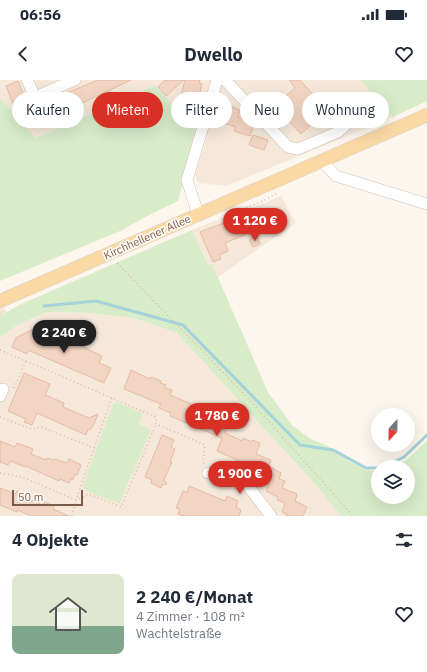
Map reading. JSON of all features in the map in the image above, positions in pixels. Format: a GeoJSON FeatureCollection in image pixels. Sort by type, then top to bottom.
{"type":"FeatureCollection","features":[{"type":"Feature","properties":{"kind":"main road","name":"Kirchhellener Allee"},"geometry":{"type":"LineString","coordinates":[[0,302],[427,115]]}},
{"type":"Feature","properties":{"kind":"street"},"geometry":{"type":"LineString","coordinates":[[27,80],[35,97],[75,80]]}},
{"type":"Feature","properties":{"kind":"street"},"geometry":{"type":"LineString","coordinates":[[198,214],[187,180],[217,80]]}},
{"type":"Feature","properties":{"kind":"street"},"geometry":{"type":"LineString","coordinates":[[225,80],[288,147],[298,148],[338,132],[342,128]]}},
{"type":"Feature","properties":{"kind":"street"},"geometry":{"type":"LineString","coordinates":[[322,161],[336,176],[427,204]]}},
{"type":"Feature","properties":{"kind":"street"},"geometry":{"type":"LineString","coordinates":[[208,473],[222,474],[245,482],[270,516]]}},
{"type":"Feature","properties":{"kind":"path"},"geometry":{"type":"LineString","coordinates":[[117,262],[247,397],[353,516]]}},
{"type":"Feature","properties":{"kind":"path"},"geometry":{"type":"LineString","coordinates":[[0,350],[156,417],[156,424],[121,507],[89,494],[76,500],[22,477],[0,473]]}},
{"type":"Feature","properties":{"kind":"path"},"geometry":{"type":"LineString","coordinates":[[1,393],[15,388],[26,361]]}},
{"type":"Feature","properties":{"kind":"path"},"geometry":{"type":"LineString","coordinates":[[72,516],[76,500],[112,397]]}},
{"type":"Feature","properties":{"kind":"path"},"geometry":{"type":"LineString","coordinates":[[0,417],[31,428],[41,427],[94,448]]}},
{"type":"Feature","properties":{"kind":"path"},"geometry":{"type":"LineString","coordinates":[[156,424],[205,446],[203,459],[208,473]]}},
{"type":"Feature","properties":{"kind":"shaded area"},"geometry":{"type":"Polygon","coordinates":[[[0,80],[360,80],[371,92],[302,92],[302,128],[366,128],[226,186],[198,183],[195,175],[208,135],[198,132],[194,128],[232,128],[232,92],[171,92],[171,102],[155,85],[139,92],[92,92],[92,113],[84,117],[84,92],[12,92],[12,111],[0,98],[0,80]]]}},
{"type":"Feature","properties":{"kind":"shaded area"},"geometry":{"type":"Polygon","coordinates":[[[389,113],[393,117],[389,119],[389,113]]]}},
{"type":"Feature","properties":{"kind":"shaded area"},"geometry":{"type":"Polygon","coordinates":[[[27,128],[58,128],[36,138],[27,128]]]}},
{"type":"Feature","properties":{"kind":"shaded area"},"geometry":{"type":"Polygon","coordinates":[[[281,196],[296,223],[218,277],[212,264],[208,265],[192,230],[238,212],[239,214],[281,196]]]}},
{"type":"Feature","properties":{"kind":"shaded area"},"geometry":{"type":"Polygon","coordinates":[[[0,303],[17,325],[47,312],[87,313],[134,318],[177,333],[314,483],[341,516],[0,516],[0,303]]]}},
{"type":"Feature","properties":{"kind":"green space"},"geometry":{"type":"Polygon","coordinates":[[[360,80],[427,80],[427,101],[393,117],[389,113],[389,92],[371,92],[360,80]]]}},
{"type":"Feature","properties":{"kind":"green space"},"geometry":{"type":"Polygon","coordinates":[[[155,85],[161,92],[139,92],[155,85]]]}},
{"type":"Feature","properties":{"kind":"green space"},"geometry":{"type":"Polygon","coordinates":[[[163,94],[171,102],[171,128],[194,128],[198,132],[178,201],[120,231],[0,281],[0,98],[12,111],[12,128],[27,128],[36,138],[58,128],[84,128],[84,117],[92,113],[92,128],[163,128],[163,94]]]}},
{"type":"Feature","properties":{"kind":"green space"},"geometry":{"type":"Polygon","coordinates":[[[192,230],[208,265],[212,264],[268,392],[292,425],[309,438],[343,453],[338,456],[366,470],[371,470],[371,504],[415,504],[415,460],[406,460],[427,441],[427,516],[341,516],[314,483],[177,333],[134,318],[87,313],[47,312],[17,325],[0,337],[0,316],[19,305],[192,230]]]}},
{"type":"Feature","properties":{"kind":"green space"},"geometry":{"type":"Polygon","coordinates":[[[117,402],[143,413],[139,424],[151,430],[119,504],[85,490],[83,485],[113,404],[117,402]]]}},
{"type":"Feature","properties":{"kind":"building"},"geometry":{"type":"Polygon","coordinates":[[[98,80],[131,80],[106,92],[92,92],[92,98],[84,102],[84,92],[69,92],[98,80]]]}},
{"type":"Feature","properties":{"kind":"building"},"geometry":{"type":"Polygon","coordinates":[[[165,80],[184,80],[166,96],[158,87],[165,80]]]}},
{"type":"Feature","properties":{"kind":"building"},"geometry":{"type":"Polygon","coordinates":[[[185,80],[200,80],[199,83],[202,84],[200,92],[182,92],[185,80]]]}},
{"type":"Feature","properties":{"kind":"building"},"geometry":{"type":"Polygon","coordinates":[[[289,80],[300,80],[311,92],[302,92],[302,128],[308,128],[301,134],[294,126],[294,92],[291,92],[295,88],[289,80]]]}},
{"type":"Feature","properties":{"kind":"building"},"geometry":{"type":"Polygon","coordinates":[[[18,81],[23,92],[12,92],[12,101],[6,86],[18,81]]]}},
{"type":"Feature","properties":{"kind":"building"},"geometry":{"type":"Polygon","coordinates":[[[232,107],[240,110],[238,117],[240,118],[240,128],[253,128],[250,136],[234,131],[235,127],[232,126],[232,107]]]}},
{"type":"Feature","properties":{"kind":"building"},"geometry":{"type":"Polygon","coordinates":[[[253,135],[268,140],[264,150],[249,145],[253,135]]]}},
{"type":"Feature","properties":{"kind":"building"},"geometry":{"type":"Polygon","coordinates":[[[239,217],[246,234],[225,243],[228,251],[219,255],[221,259],[213,262],[200,232],[239,217]]]}},
{"type":"Feature","properties":{"kind":"building"},"geometry":{"type":"Polygon","coordinates":[[[257,236],[260,244],[253,247],[249,240],[257,236]]]}},
{"type":"Feature","properties":{"kind":"building"},"geometry":{"type":"Polygon","coordinates":[[[33,329],[35,334],[53,342],[58,335],[102,356],[99,363],[111,368],[104,383],[28,350],[27,354],[12,347],[16,338],[33,329]]]}},
{"type":"Feature","properties":{"kind":"building"},"geometry":{"type":"Polygon","coordinates":[[[131,370],[150,379],[151,377],[161,381],[160,383],[166,385],[165,388],[172,390],[170,395],[215,414],[214,416],[220,418],[217,425],[226,429],[225,433],[242,441],[243,438],[252,442],[253,440],[260,443],[256,454],[271,460],[269,466],[281,473],[279,479],[285,481],[282,488],[297,494],[295,501],[307,507],[303,516],[286,516],[287,514],[282,512],[285,503],[277,500],[278,497],[266,491],[269,484],[255,478],[259,470],[217,451],[222,438],[170,416],[171,413],[159,408],[161,404],[124,389],[131,370]]]}},
{"type":"Feature","properties":{"kind":"building"},"geometry":{"type":"Polygon","coordinates":[[[24,373],[50,384],[45,395],[64,403],[63,407],[89,418],[98,414],[94,424],[90,430],[88,429],[86,435],[37,413],[32,425],[24,422],[26,419],[8,411],[24,373]]]}},
{"type":"Feature","properties":{"kind":"building"},"geometry":{"type":"Polygon","coordinates":[[[162,435],[174,440],[171,447],[175,449],[170,462],[172,462],[164,480],[167,484],[162,485],[161,488],[151,483],[152,480],[145,477],[162,435]]]}},
{"type":"Feature","properties":{"kind":"building"},"geometry":{"type":"Polygon","coordinates":[[[0,441],[15,447],[17,443],[33,449],[31,454],[46,460],[47,458],[54,459],[67,463],[69,459],[81,465],[77,475],[75,474],[73,480],[71,479],[69,483],[60,479],[59,481],[26,466],[25,467],[10,461],[8,465],[0,462],[0,441]]]}},
{"type":"Feature","properties":{"kind":"building"},"geometry":{"type":"Polygon","coordinates":[[[189,486],[225,501],[227,496],[238,501],[236,507],[241,510],[239,516],[184,516],[178,514],[180,509],[176,508],[183,491],[187,493],[189,486]]]}},
{"type":"Feature","properties":{"kind":"building"},"geometry":{"type":"Polygon","coordinates":[[[0,488],[16,494],[17,491],[28,496],[27,498],[43,505],[44,502],[54,506],[53,509],[69,516],[31,516],[18,510],[17,512],[0,505],[0,488]]]}},
{"type":"Feature","properties":{"kind":"waterway"},"geometry":{"type":"LineString","coordinates":[[44,306],[96,301],[183,325],[300,445],[333,450],[366,468],[371,468]]}},
{"type":"Feature","properties":{"kind":"waterway"},"geometry":{"type":"LineString","coordinates":[[398,460],[404,457],[427,435]]}}]}
